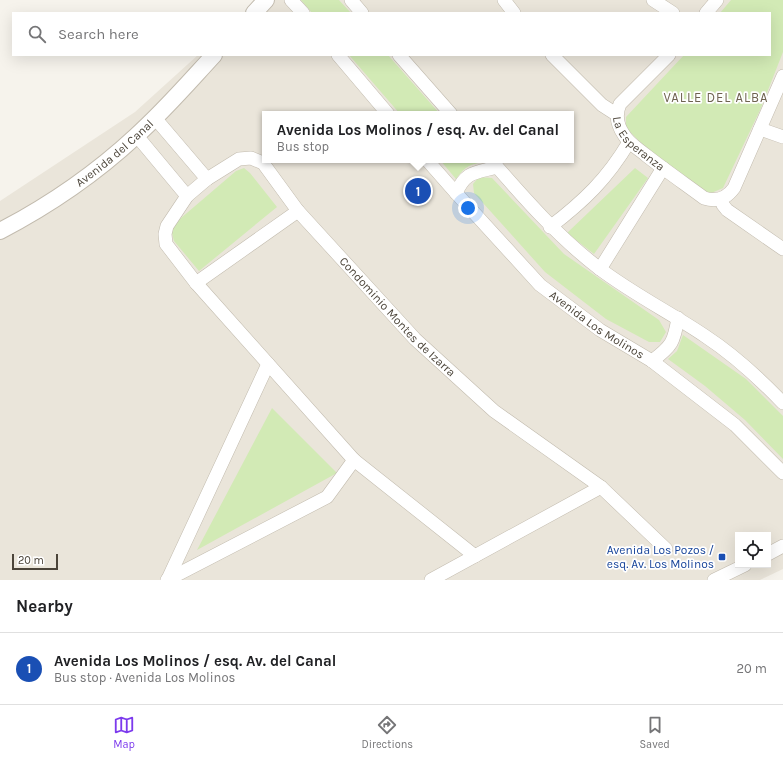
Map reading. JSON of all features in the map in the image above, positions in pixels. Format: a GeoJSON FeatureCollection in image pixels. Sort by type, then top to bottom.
{"type":"FeatureCollection","features":[{"type":"Feature","properties":{"kind":"street"},"geometry":{"type":"LineString","coordinates":[[255,12],[266,0]]}},
{"type":"Feature","properties":{"kind":"street"},"geometry":{"type":"LineString","coordinates":[[291,0],[302,12]]}},
{"type":"Feature","properties":{"kind":"street"},"geometry":{"type":"LineString","coordinates":[[351,0],[361,12]]}},
{"type":"Feature","properties":{"kind":"street"},"geometry":{"type":"LineString","coordinates":[[504,0],[513,12]]}},
{"type":"Feature","properties":{"kind":"street"},"geometry":{"type":"LineString","coordinates":[[653,0],[671,12]]}},
{"type":"Feature","properties":{"kind":"street"},"geometry":{"type":"LineString","coordinates":[[707,12],[716,0]]}},
{"type":"Feature","properties":{"kind":"street","name":"Avenida del Canal"},"geometry":{"type":"LineString","coordinates":[[0,231],[54,201],[111,158],[137,136],[213,56]]}},
{"type":"Feature","properties":{"kind":"street"},"geometry":{"type":"LineString","coordinates":[[339,56],[385,111]]}},
{"type":"Feature","properties":{"kind":"street"},"geometry":{"type":"LineString","coordinates":[[400,56],[447,111]]}},
{"type":"Feature","properties":{"kind":"street","name":"La Esperanza"},"geometry":{"type":"LineString","coordinates":[[553,56],[602,105],[616,114],[619,127],[629,142],[704,198],[709,200],[721,199]]}},
{"type":"Feature","properties":{"kind":"street"},"geometry":{"type":"LineString","coordinates":[[616,114],[620,104],[668,56]]}},
{"type":"Feature","properties":{"kind":"street"},"geometry":{"type":"LineString","coordinates":[[783,76],[734,188],[730,193],[721,199],[727,210],[783,249]]}},
{"type":"Feature","properties":{"kind":"street"},"geometry":{"type":"LineString","coordinates":[[155,118],[207,178]]}},
{"type":"Feature","properties":{"kind":"street"},"geometry":{"type":"LineString","coordinates":[[760,129],[783,137]]}},
{"type":"Feature","properties":{"kind":"street"},"geometry":{"type":"LineString","coordinates":[[137,136],[187,196]]}},
{"type":"Feature","properties":{"kind":"street"},"geometry":{"type":"LineString","coordinates":[[550,226],[596,188],[619,159],[629,142]]}},
{"type":"Feature","properties":{"kind":"street","name":"Condominio Montes de Izarra"},"geometry":{"type":"LineString","coordinates":[[262,163],[251,158],[239,159],[207,178],[187,196],[167,226],[165,234],[166,244],[196,283],[354,460],[475,556]]}},
{"type":"Feature","properties":{"kind":"street","name":"Condominio Montes de Izarra"},"geometry":{"type":"LineString","coordinates":[[263,163],[298,211],[415,338],[494,411],[601,487],[666,549]]}},
{"type":"Feature","properties":{"kind":"street","name":"Avenida Los Molinos"},"geometry":{"type":"LineString","coordinates":[[430,163],[456,194],[540,285],[600,330],[652,360],[736,425],[783,473]]}},
{"type":"Feature","properties":{"kind":"street"},"geometry":{"type":"LineString","coordinates":[[456,194],[461,182],[472,173],[494,163],[550,226],[600,269],[706,336],[753,373],[783,403]]}},
{"type":"Feature","properties":{"kind":"street"},"geometry":{"type":"LineString","coordinates":[[600,269],[663,168]]}},
{"type":"Feature","properties":{"kind":"street"},"geometry":{"type":"LineString","coordinates":[[196,283],[298,211]]}},
{"type":"Feature","properties":{"kind":"street"},"geometry":{"type":"LineString","coordinates":[[652,360],[668,349],[675,337],[678,318]]}},
{"type":"Feature","properties":{"kind":"street"},"geometry":{"type":"LineString","coordinates":[[167,580],[268,364]]}},
{"type":"Feature","properties":{"kind":"street"},"geometry":{"type":"LineString","coordinates":[[167,580],[327,497],[354,460]]}},
{"type":"Feature","properties":{"kind":"street"},"geometry":{"type":"LineString","coordinates":[[431,580],[601,487]]}},
{"type":"Feature","properties":{"kind":"street"},"geometry":{"type":"LineString","coordinates":[[771,552],[783,546]]}},
{"type":"Feature","properties":{"kind":"street"},"geometry":{"type":"LineString","coordinates":[[714,580],[739,568]]}},
{"type":"Feature","properties":{"kind":"shaded area"},"geometry":{"type":"Polygon","coordinates":[[[259,0],[783,0],[783,569],[760,580],[0,580],[0,201],[135,112],[197,56],[771,56],[771,12],[246,12],[259,0]]]}},
{"type":"Feature","properties":{"kind":"green space"},"geometry":{"type":"Polygon","coordinates":[[[301,0],[339,0],[350,12],[311,12],[301,0]]]}},
{"type":"Feature","properties":{"kind":"green space"},"geometry":{"type":"Polygon","coordinates":[[[731,0],[783,0],[783,52],[761,108],[723,188],[709,194],[650,152],[626,128],[626,117],[683,56],[771,56],[771,12],[721,12],[731,0]]]}},
{"type":"Feature","properties":{"kind":"green space"},"geometry":{"type":"Polygon","coordinates":[[[350,56],[389,56],[437,111],[397,111],[350,56]]]}},
{"type":"Feature","properties":{"kind":"green space"},"geometry":{"type":"Polygon","coordinates":[[[443,163],[478,163],[467,167],[456,179],[443,163]]]}},
{"type":"Feature","properties":{"kind":"green space"},"geometry":{"type":"Polygon","coordinates":[[[244,168],[250,173],[277,207],[199,271],[174,241],[172,233],[174,224],[236,171],[244,168]]]}},
{"type":"Feature","properties":{"kind":"green space"},"geometry":{"type":"Polygon","coordinates":[[[635,168],[648,178],[594,254],[567,233],[635,168]]]}},
{"type":"Feature","properties":{"kind":"green space"},"geometry":{"type":"Polygon","coordinates":[[[479,177],[492,178],[564,254],[659,320],[666,332],[660,342],[649,342],[606,319],[545,272],[474,193],[473,184],[479,177]]]}},
{"type":"Feature","properties":{"kind":"green space"},"geometry":{"type":"Polygon","coordinates":[[[683,335],[746,379],[783,416],[783,459],[745,420],[705,386],[668,359],[677,351],[683,335]]]}},
{"type":"Feature","properties":{"kind":"green space"},"geometry":{"type":"Polygon","coordinates":[[[272,408],[337,473],[197,550],[272,408]]]}},
{"type":"Feature","properties":{"kind":"place","name":"Avenida Los Molinos / esq. Av. del Canal"},"geometry":{"type":"Point","coordinates":[418,191]}},
{"type":"Feature","properties":{"kind":"place","name":"Avenida Los Pozos / esq. Av. Los Molinos"},"geometry":{"type":"Point","coordinates":[722,557]}},
{"type":"Feature","properties":{"kind":"district","name":"VALLE DEL ALBA"},"geometry":{"type":"Point","coordinates":[716,97]}}]}
